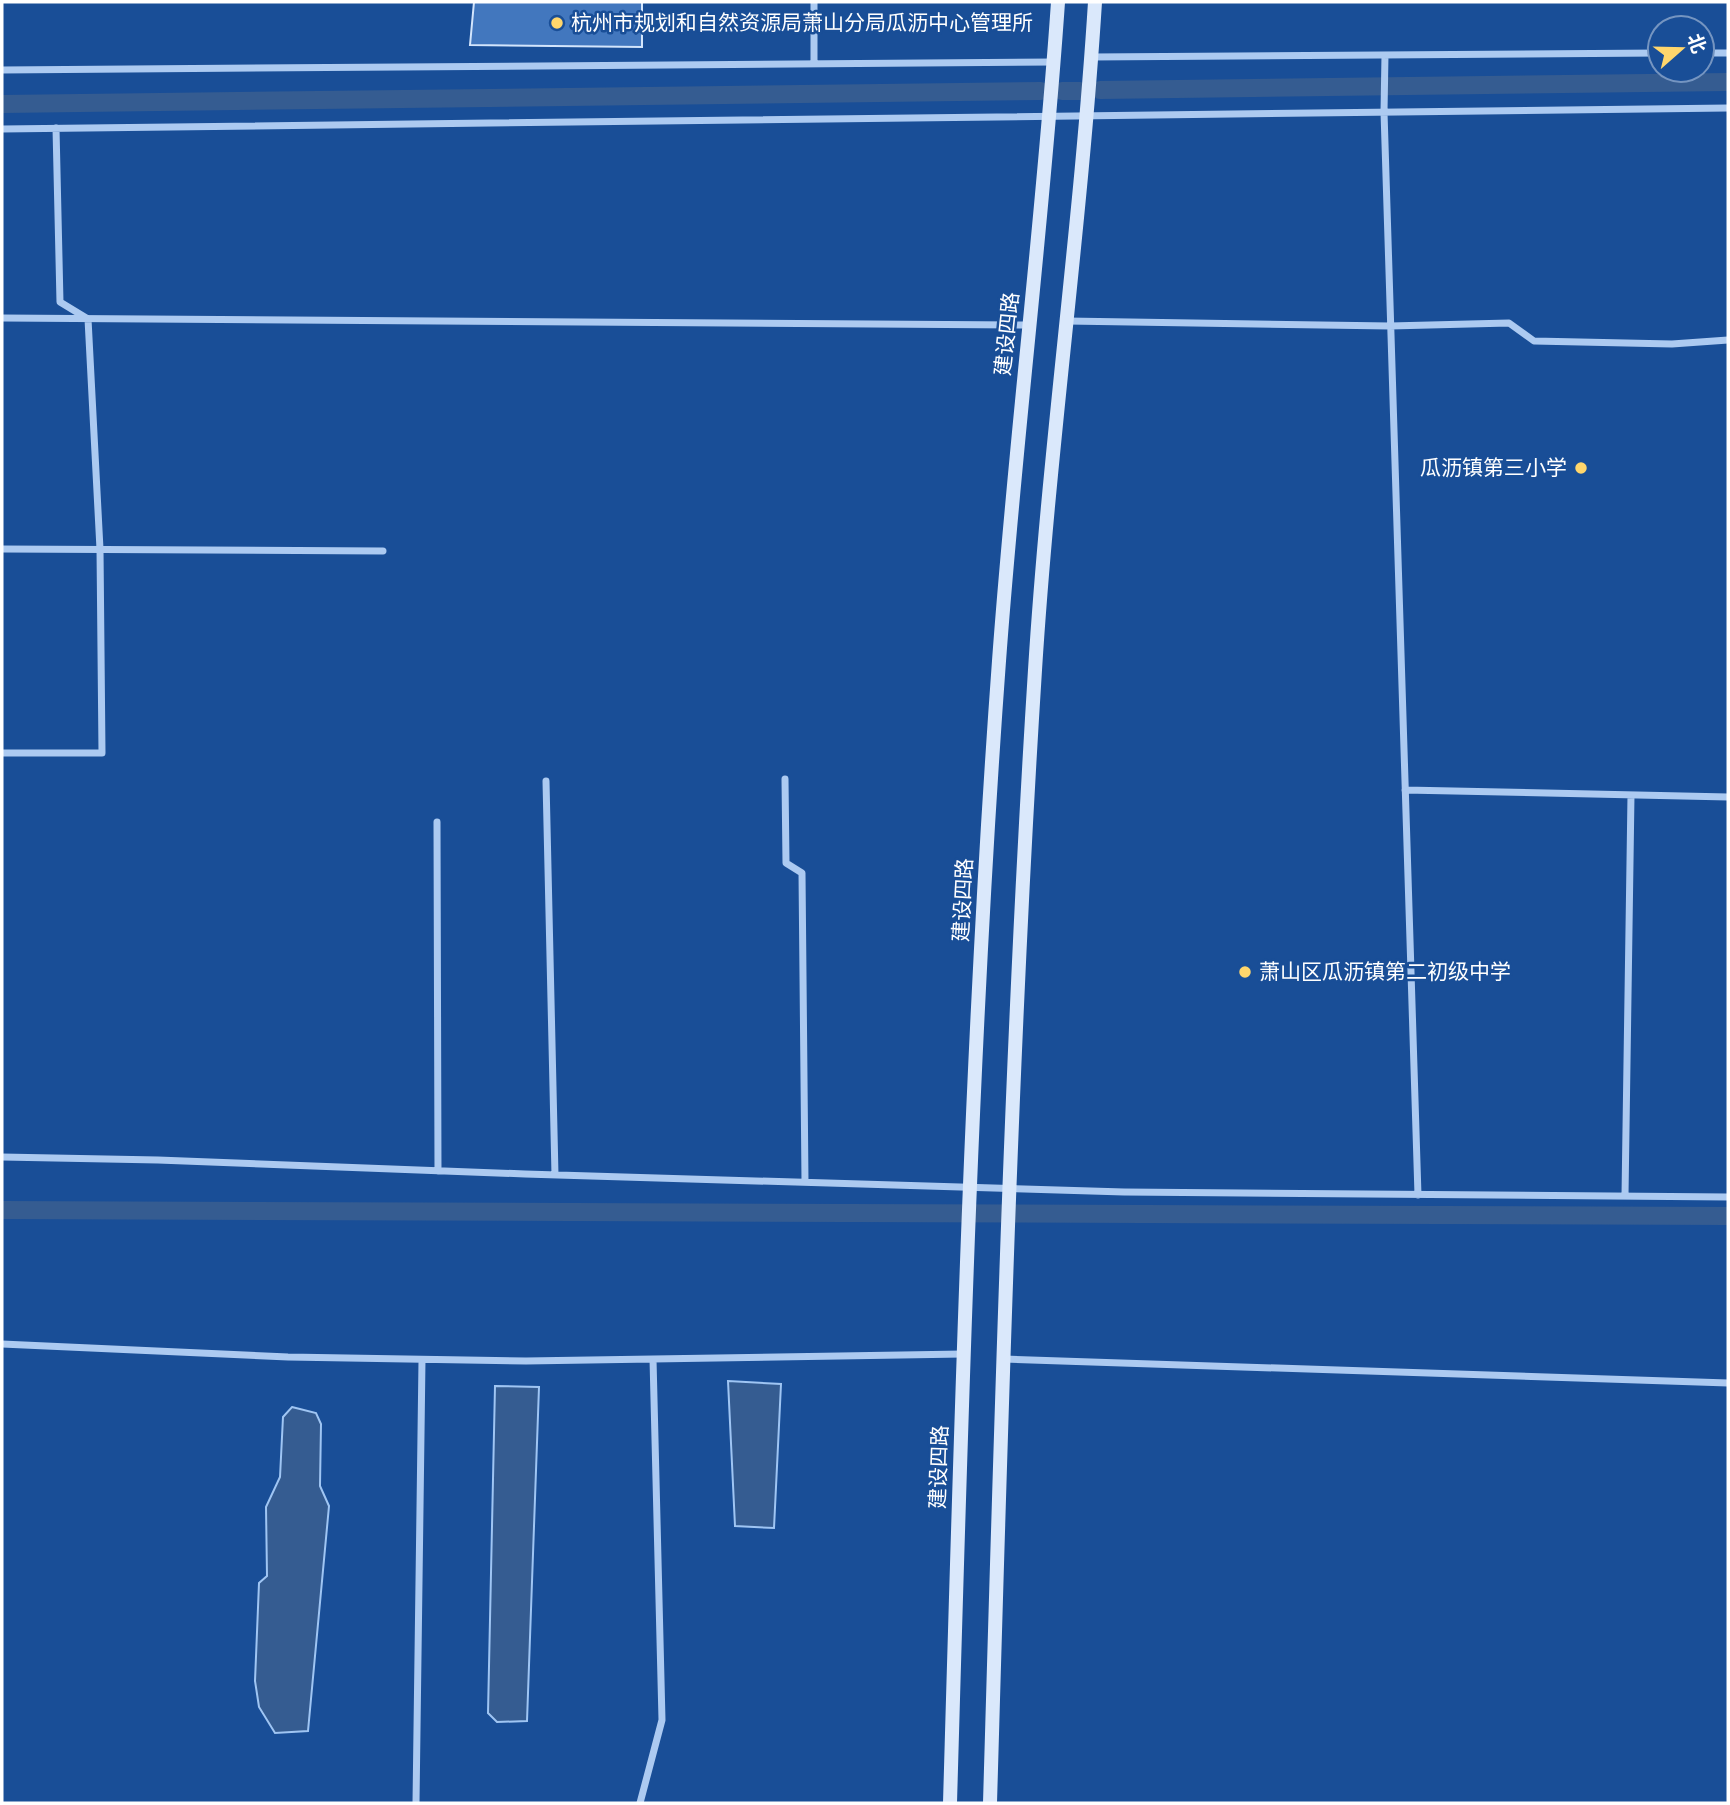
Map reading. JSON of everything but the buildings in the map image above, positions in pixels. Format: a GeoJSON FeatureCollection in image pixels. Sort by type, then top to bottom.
{"type":"FeatureCollection","features":[{"type":"Feature","properties":{"kind":"main road","name":"建设四路"},"geometry":{"type":"LineString","coordinates":[[950,1803],[967,1202],[999,662],[1058,2]]}},
{"type":"Feature","properties":{"kind":"main road"},"geometry":{"type":"LineString","coordinates":[[990,1803],[1006,1276],[1035,670],[1066,321],[1088,116],[1095,2]]}},
{"type":"Feature","properties":{"kind":"street"},"geometry":{"type":"LineString","coordinates":[[814,2],[814,64]]}},
{"type":"Feature","properties":{"kind":"street"},"geometry":{"type":"LineString","coordinates":[[1092,57],[1646,53]]}},
{"type":"Feature","properties":{"kind":"street"},"geometry":{"type":"LineString","coordinates":[[1385,56],[1384,112],[1418,1195]]}},
{"type":"Feature","properties":{"kind":"street"},"geometry":{"type":"LineString","coordinates":[[2,70],[1054,62]]}},
{"type":"Feature","properties":{"kind":"street"},"geometry":{"type":"LineString","coordinates":[[2,128],[1728,108]]}},
{"type":"Feature","properties":{"kind":"street"},"geometry":{"type":"LineString","coordinates":[[56,128],[60,302],[88,319]]}},
{"type":"Feature","properties":{"kind":"street"},"geometry":{"type":"LineString","coordinates":[[2,318],[1029,325]]}},
{"type":"Feature","properties":{"kind":"street"},"geometry":{"type":"LineString","coordinates":[[2,753],[102,753],[100,549],[88,319]]}},
{"type":"Feature","properties":{"kind":"street"},"geometry":{"type":"LineString","coordinates":[[1066,321],[1391,326],[1509,323],[1534,341],[1672,344],[1728,340]]}},
{"type":"Feature","properties":{"kind":"street"},"geometry":{"type":"LineString","coordinates":[[2,549],[383,551]]}},
{"type":"Feature","properties":{"kind":"street"},"geometry":{"type":"LineString","coordinates":[[785,779],[786,863],[802,873],[805,1181]]}},
{"type":"Feature","properties":{"kind":"street"},"geometry":{"type":"LineString","coordinates":[[546,781],[555,1175]]}},
{"type":"Feature","properties":{"kind":"street"},"geometry":{"type":"LineString","coordinates":[[1405,790],[1728,797]]}},
{"type":"Feature","properties":{"kind":"street"},"geometry":{"type":"LineString","coordinates":[[1625,1196],[1631,795]]}},
{"type":"Feature","properties":{"kind":"street"},"geometry":{"type":"LineString","coordinates":[[437,822],[438,1171]]}},
{"type":"Feature","properties":{"kind":"street"},"geometry":{"type":"LineString","coordinates":[[2,1157],[1124,1192],[1728,1197]]}},
{"type":"Feature","properties":{"kind":"street"},"geometry":{"type":"LineString","coordinates":[[2,1344],[288,1357],[422,1360],[963,1354]]}},
{"type":"Feature","properties":{"kind":"street"},"geometry":{"type":"LineString","coordinates":[[640,1803],[662,1720],[653,1359]]}},
{"type":"Feature","properties":{"kind":"street"},"geometry":{"type":"LineString","coordinates":[[1004,1359],[1728,1382]]}},
{"type":"Feature","properties":{"kind":"street"},"geometry":{"type":"LineString","coordinates":[[416,1803],[422,1360]]}},
{"type":"Feature","properties":{"kind":"water"},"geometry":{"type":"Polygon","coordinates":[[[728,1381],[781,1384],[774,1528],[735,1526],[728,1381]]]}},
{"type":"Feature","properties":{"kind":"water"},"geometry":{"type":"Polygon","coordinates":[[[495,1386],[539,1387],[527,1721],[497,1722],[488,1713],[495,1386]]]}},
{"type":"Feature","properties":{"kind":"water"},"geometry":{"type":"Polygon","coordinates":[[[292,1407],[316,1413],[321,1424],[320,1486],[329,1506],[308,1731],[275,1733],[259,1707],[255,1681],[259,1583],[267,1576],[266,1507],[280,1477],[283,1417],[292,1407]]]}},
{"type":"Feature","properties":{"kind":"waterway"},"geometry":{"type":"LineString","coordinates":[[1100,90],[1728,82]]}},
{"type":"Feature","properties":{"kind":"waterway"},"geometry":{"type":"LineString","coordinates":[[2,104],[1041,91]]}},
{"type":"Feature","properties":{"kind":"waterway"},"geometry":{"type":"LineString","coordinates":[[1062,91],[1080,91]]}},
{"type":"Feature","properties":{"kind":"waterway"},"geometry":{"type":"LineString","coordinates":[[2,1210],[1728,1216]]}},
{"type":"Feature","properties":{"kind":"place","name":"杭州市规划和自然资源局萧山分局瓜沥中心管理所"},"geometry":{"type":"Point","coordinates":[557,23]}},
{"type":"Feature","properties":{"kind":"place","name":"瓜沥镇第三小学"},"geometry":{"type":"Point","coordinates":[1581,468]}},
{"type":"Feature","properties":{"kind":"place","name":"萧山区瓜沥镇第二初级中学"},"geometry":{"type":"Point","coordinates":[1245,972]}}]}
